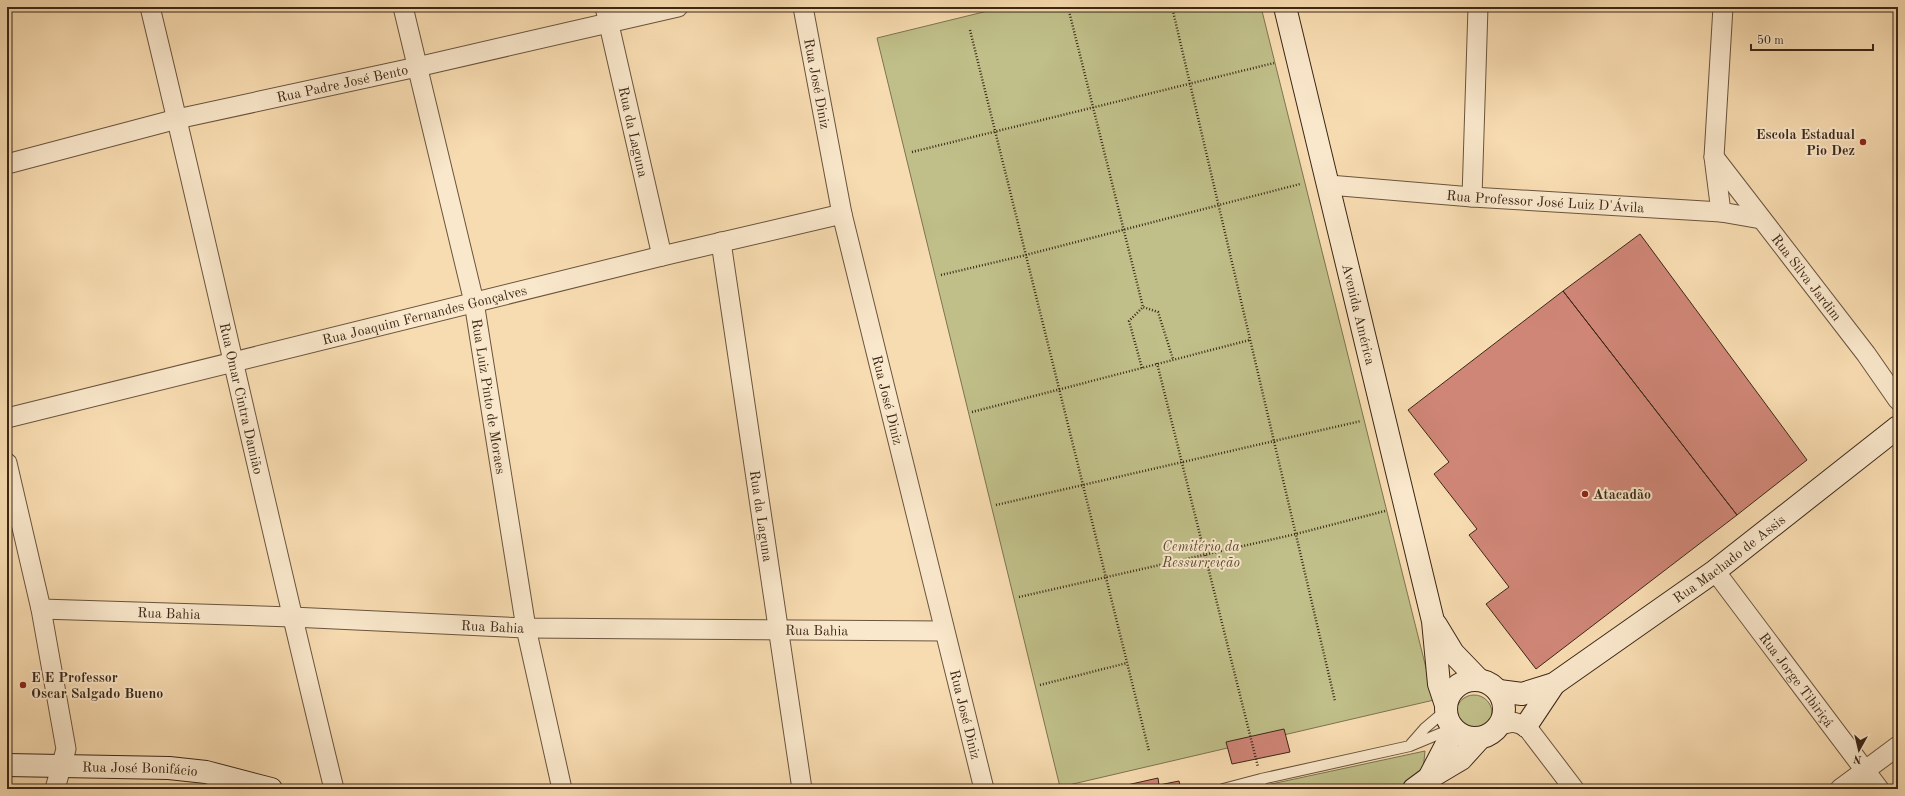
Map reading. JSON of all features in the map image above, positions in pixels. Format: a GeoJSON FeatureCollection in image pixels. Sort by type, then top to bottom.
{"type":"FeatureCollection","features":[{"type":"Feature","properties":{"kind":"street","name":"Rua Omar Cintra Damião"},"geometry":{"type":"LineString","coordinates":[[150,7],[234,362],[292,617],[334,789]]}},
{"type":"Feature","properties":{"kind":"street","name":"Rua Luiz Pinto de Moraes"},"geometry":{"type":"LineString","coordinates":[[403,7],[474,302],[526,628],[562,789]]}},
{"type":"Feature","properties":{"kind":"street","name":"Rua Padre José Bento"},"geometry":{"type":"LineString","coordinates":[[7,164],[177,118],[417,67],[607,15],[678,7]]}},
{"type":"Feature","properties":{"kind":"street","name":"Rua José Diniz"},"geometry":{"type":"LineString","coordinates":[[804,7],[842,214],[984,789]]}},
{"type":"Feature","properties":{"kind":"street","name":"Avenida América"},"geometry":{"type":"LineString","coordinates":[[1285,7],[1434,621],[1439,684],[1449,719]]}},
{"type":"Feature","properties":{"kind":"street"},"geometry":{"type":"LineString","coordinates":[[1472,197],[1478,7]]}},
{"type":"Feature","properties":{"kind":"street"},"geometry":{"type":"LineString","coordinates":[[1720,212],[1714,157],[1723,7]]}},
{"type":"Feature","properties":{"kind":"street","name":"Rua da Laguna"},"geometry":{"type":"LineString","coordinates":[[607,15],[662,256]]}},
{"type":"Feature","properties":{"kind":"street","name":"Rua Silva Jardim"},"geometry":{"type":"LineString","coordinates":[[1714,157],[1861,348],[1898,400]]}},
{"type":"Feature","properties":{"kind":"street","name":"Rua Professor José Luiz D'Ávila"},"geometry":{"type":"LineString","coordinates":[[1329,185],[1472,197],[1720,212],[1761,219]]}},
{"type":"Feature","properties":{"kind":"street","name":"Rua Joaquim Fernandes Gonçalves"},"geometry":{"type":"LineString","coordinates":[[7,418],[662,256],[842,214]]}},
{"type":"Feature","properties":{"kind":"street","name":"Rua da Laguna"},"geometry":{"type":"LineString","coordinates":[[721,242],[802,789]]}},
{"type":"Feature","properties":{"kind":"street","name":"Rua Machado de Assis"},"geometry":{"type":"LineString","coordinates":[[1499,691],[1522,694],[1554,684],[1715,571],[1898,427]]}},
{"type":"Feature","properties":{"kind":"street"},"geometry":{"type":"LineString","coordinates":[[7,463],[42,609],[66,749],[55,789]]}},
{"type":"Feature","properties":{"kind":"street","name":"Rua Jorge Tibiriçá"},"geometry":{"type":"LineString","coordinates":[[1715,571],[1879,789]]}},
{"type":"Feature","properties":{"kind":"street","name":"Rua Bahia"},"geometry":{"type":"LineString","coordinates":[[42,609],[292,617],[526,628],[944,631]]}},
{"type":"Feature","properties":{"kind":"street","name":"Avenida América"},"geometry":{"type":"LineString","coordinates":[[1434,621],[1453,653],[1479,680]]}},
{"type":"Feature","properties":{"kind":"street"},"geometry":{"type":"LineString","coordinates":[[1470,680],[1487,682],[1499,691],[1504,704],[1505,712],[1500,725],[1495,731],[1480,738],[1461,759],[1422,783],[1449,719],[1448,696],[1454,688],[1461,683],[1470,680]]}},
{"type":"Feature","properties":{"kind":"street","name":"Rua Machado de Assis"},"geometry":{"type":"LineString","coordinates":[[1526,726],[1554,684]]}},
{"type":"Feature","properties":{"kind":"street"},"geometry":{"type":"LineString","coordinates":[[1449,719],[1466,737],[1480,738]]}},
{"type":"Feature","properties":{"kind":"street"},"geometry":{"type":"LineString","coordinates":[[1500,725],[1513,722],[1526,726],[1574,789]]}},
{"type":"Feature","properties":{"kind":"street"},"geometry":{"type":"LineString","coordinates":[[1840,789],[1898,746]]}},
{"type":"Feature","properties":{"kind":"street","name":"Rua José Bonifácio"},"geometry":{"type":"LineString","coordinates":[[7,765],[184,770],[206,772],[271,789]]}},
{"type":"Feature","properties":{"kind":"lane"},"geometry":{"type":"LineString","coordinates":[[1410,746],[1425,728],[1449,719]]}},
{"type":"Feature","properties":{"kind":"lane"},"geometry":{"type":"LineString","coordinates":[[1223,789],[1261,784],[1410,746],[1449,719]]}},
{"type":"Feature","properties":{"kind":"path"},"geometry":{"type":"LineString","coordinates":[[1172,7],[1335,701]]}},
{"type":"Feature","properties":{"kind":"path"},"geometry":{"type":"LineString","coordinates":[[1069,11],[1143,307]]}},
{"type":"Feature","properties":{"kind":"path"},"geometry":{"type":"LineString","coordinates":[[970,30],[1149,752]]}},
{"type":"Feature","properties":{"kind":"path"},"geometry":{"type":"LineString","coordinates":[[912,152],[1274,63]]}},
{"type":"Feature","properties":{"kind":"path"},"geometry":{"type":"LineString","coordinates":[[941,275],[1026,255],[1218,204],[1300,184]]}},
{"type":"Feature","properties":{"kind":"path"},"geometry":{"type":"LineString","coordinates":[[1143,307],[1158,312],[1173,359]]}},
{"type":"Feature","properties":{"kind":"path"},"geometry":{"type":"LineString","coordinates":[[1142,368],[1129,321],[1143,307]]}},
{"type":"Feature","properties":{"kind":"path"},"geometry":{"type":"LineString","coordinates":[[972,412],[1250,340]]}},
{"type":"Feature","properties":{"kind":"path"},"geometry":{"type":"LineString","coordinates":[[1157,364],[1261,784]]}},
{"type":"Feature","properties":{"kind":"path"},"geometry":{"type":"LineString","coordinates":[[996,505],[1361,421]]}},
{"type":"Feature","properties":{"kind":"path"},"geometry":{"type":"LineString","coordinates":[[1019,597],[1296,534],[1385,511]]}},
{"type":"Feature","properties":{"kind":"path"},"geometry":{"type":"LineString","coordinates":[[1040,685],[1127,663]]}},
{"type":"Feature","properties":{"kind":"green space","name":"Cemitério da Ressurreição"},"geometry":{"type":"Polygon","coordinates":[[[1004,7],[1261,7],[1434,700],[1060,787],[877,38],[1004,7]]]}},
{"type":"Feature","properties":{"kind":"green space"},"geometry":{"type":"Polygon","coordinates":[[[1478,695],[1487,700],[1491,706],[1491,720],[1487,726],[1478,731],[1470,731],[1461,726],[1457,720],[1456,709],[1461,700],[1467,696],[1478,695]]]}},
{"type":"Feature","properties":{"kind":"green space"},"geometry":{"type":"Polygon","coordinates":[[[1425,751],[1423,771],[1400,789],[1248,789],[1425,751]]]}},
{"type":"Feature","properties":{"kind":"building"},"geometry":{"type":"Polygon","coordinates":[[[1640,234],[1807,460],[1737,515],[1563,291],[1640,234]]]}},
{"type":"Feature","properties":{"kind":"building","name":"Atacadão"},"geometry":{"type":"Polygon","coordinates":[[[1563,291],[1737,515],[1536,669],[1486,604],[1509,587],[1469,535],[1477,529],[1434,474],[1449,462],[1408,410],[1563,291]]]}},
{"type":"Feature","properties":{"kind":"building"},"geometry":{"type":"Polygon","coordinates":[[[1284,729],[1290,752],[1232,764],[1226,742],[1284,729]]]}},
{"type":"Feature","properties":{"kind":"building"},"geometry":{"type":"Polygon","coordinates":[[[1158,778],[1159,785],[1179,781],[1181,789],[1128,789],[1127,785],[1158,778]]]}},
{"type":"Feature","properties":{"kind":"place","name":"Escola Estadual Pio Dez"},"geometry":{"type":"Point","coordinates":[1863,142]}},
{"type":"Feature","properties":{"kind":"place","name":"Atacadão"},"geometry":{"type":"Point","coordinates":[1585,494]}},
{"type":"Feature","properties":{"kind":"place","name":"E E Professor Oscar Salgado Bueno"},"geometry":{"type":"Point","coordinates":[23,685]}}]}
